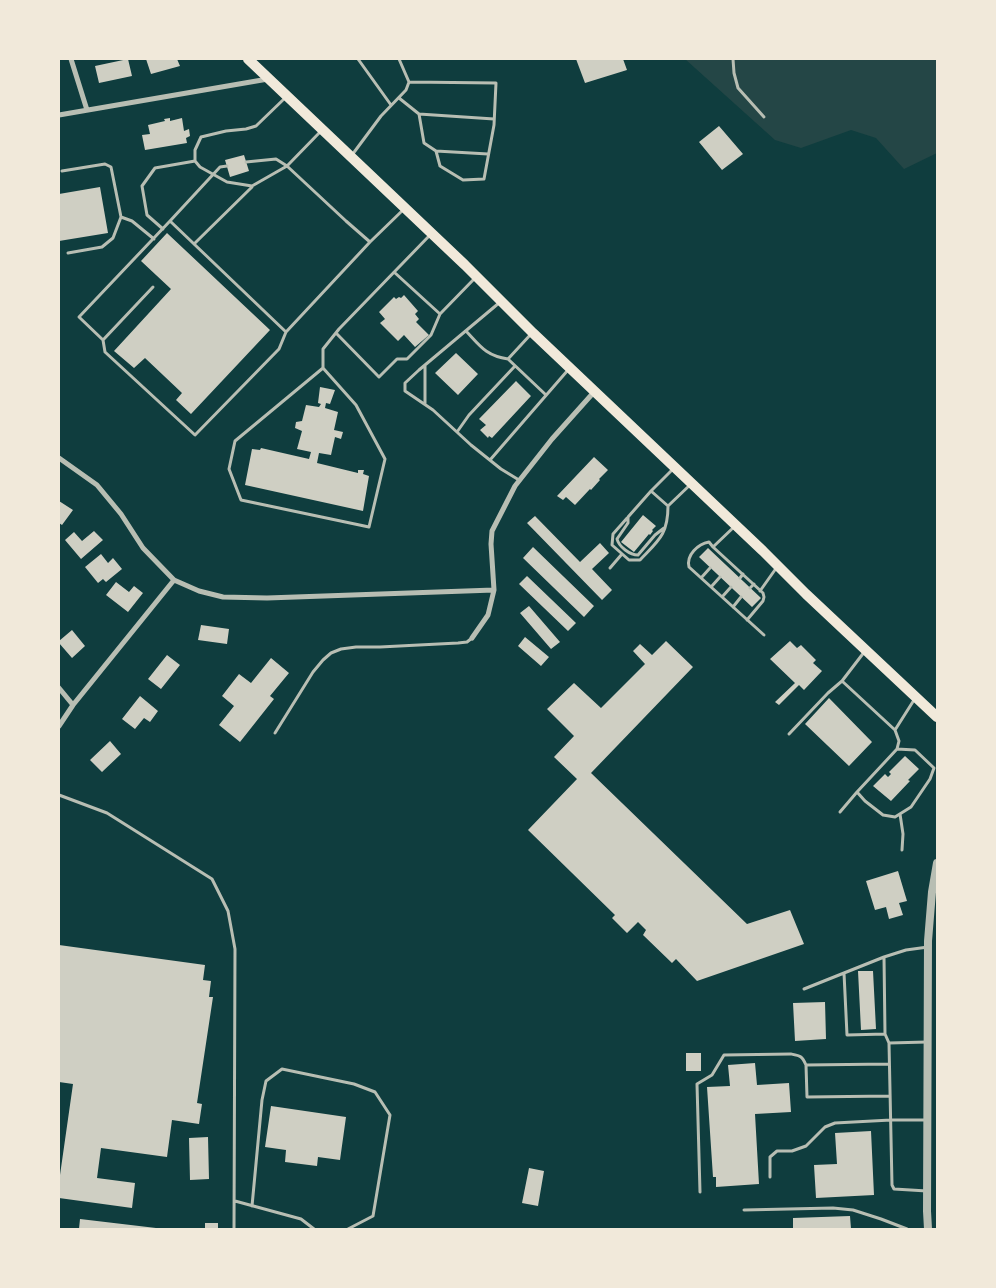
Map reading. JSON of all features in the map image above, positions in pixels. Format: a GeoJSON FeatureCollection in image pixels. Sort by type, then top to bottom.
{"type":"FeatureCollection","features":[{"type":"Feature","properties":{"kind":"main road"},"geometry":{"type":"LineString","coordinates":[[248,59],[351,156],[594,392],[937,717]]}},
{"type":"Feature","properties":{"kind":"street"},"geometry":{"type":"LineString","coordinates":[[71,59],[87,110]]}},
{"type":"Feature","properties":{"kind":"street"},"geometry":{"type":"LineString","coordinates":[[59,116],[270,79]]}},
{"type":"Feature","properties":{"kind":"street"},"geometry":{"type":"LineString","coordinates":[[472,638],[488,616],[494,590],[492,531],[519,480],[594,392]]}},
{"type":"Feature","properties":{"kind":"street"},"geometry":{"type":"LineString","coordinates":[[59,458],[97,485],[121,514],[143,548],[174,580],[199,591],[223,597],[267,598],[367,596],[494,590]]}},
{"type":"Feature","properties":{"kind":"street"},"geometry":{"type":"LineString","coordinates":[[59,726],[73,705],[174,580]]}},
{"type":"Feature","properties":{"kind":"street"},"geometry":{"type":"LineString","coordinates":[[59,688],[73,705]]}},
{"type":"Feature","properties":{"kind":"street"},"geometry":{"type":"LineString","coordinates":[[928,1229],[928,947],[932,892],[937,863]]}},
{"type":"Feature","properties":{"kind":"lane"},"geometry":{"type":"LineString","coordinates":[[358,59],[392,105]]}},
{"type":"Feature","properties":{"kind":"lane"},"geometry":{"type":"LineString","coordinates":[[351,156],[381,116],[406,90],[409,82],[399,59]]}},
{"type":"Feature","properties":{"kind":"lane"},"geometry":{"type":"LineString","coordinates":[[733,59],[738,88],[764,117]]}},
{"type":"Feature","properties":{"kind":"lane"},"geometry":{"type":"LineString","coordinates":[[409,82],[496,83],[494,119],[484,179],[463,180],[440,166],[436,151]]}},
{"type":"Feature","properties":{"kind":"lane"},"geometry":{"type":"LineString","coordinates":[[194,161],[195,150],[202,137],[256,126],[288,96]]}},
{"type":"Feature","properties":{"kind":"lane"},"geometry":{"type":"LineString","coordinates":[[399,98],[419,114],[494,119]]}},
{"type":"Feature","properties":{"kind":"lane"},"geometry":{"type":"LineString","coordinates":[[419,114],[424,143],[436,151],[488,154]]}},
{"type":"Feature","properties":{"kind":"lane"},"geometry":{"type":"LineString","coordinates":[[194,244],[252,186],[287,166],[322,130]]}},
{"type":"Feature","properties":{"kind":"lane"},"geometry":{"type":"LineString","coordinates":[[246,162],[276,159],[287,166],[370,242]]}},
{"type":"Feature","properties":{"kind":"lane"},"geometry":{"type":"LineString","coordinates":[[194,161],[200,167],[227,182],[252,186]]}},
{"type":"Feature","properties":{"kind":"lane"},"geometry":{"type":"LineString","coordinates":[[163,229],[147,215],[142,186],[155,168],[194,161]]}},
{"type":"Feature","properties":{"kind":"lane"},"geometry":{"type":"LineString","coordinates":[[62,171],[105,164],[111,167],[121,217],[114,238],[102,247],[68,254]]}},
{"type":"Feature","properties":{"kind":"lane"},"geometry":{"type":"LineString","coordinates":[[227,166],[220,167],[154,239],[79,316],[103,340],[105,352],[195,434],[279,349],[286,332],[370,242],[405,208]]}},
{"type":"Feature","properties":{"kind":"lane"},"geometry":{"type":"LineString","coordinates":[[121,217],[132,221],[154,239]]}},
{"type":"Feature","properties":{"kind":"lane"},"geometry":{"type":"LineString","coordinates":[[170,221],[286,332]]}},
{"type":"Feature","properties":{"kind":"lane"},"geometry":{"type":"LineString","coordinates":[[323,368],[235,441],[229,469],[241,500],[369,527],[384,459],[356,405],[323,368],[323,349],[432,234]]}},
{"type":"Feature","properties":{"kind":"lane"},"geometry":{"type":"LineString","coordinates":[[394,272],[440,314]]}},
{"type":"Feature","properties":{"kind":"lane"},"geometry":{"type":"LineString","coordinates":[[336,334],[379,377],[397,359],[407,359],[431,334],[440,314],[476,277]]}},
{"type":"Feature","properties":{"kind":"lane"},"geometry":{"type":"LineString","coordinates":[[103,340],[153,287]]}},
{"type":"Feature","properties":{"kind":"lane"},"geometry":{"type":"LineString","coordinates":[[501,301],[405,383],[405,391],[433,410],[501,469],[519,480]]}},
{"type":"Feature","properties":{"kind":"lane"},"geometry":{"type":"LineString","coordinates":[[466,331],[488,353],[508,359],[546,395]]}},
{"type":"Feature","properties":{"kind":"lane"},"geometry":{"type":"LineString","coordinates":[[508,359],[533,333]]}},
{"type":"Feature","properties":{"kind":"lane"},"geometry":{"type":"LineString","coordinates":[[425,365],[425,404]]}},
{"type":"Feature","properties":{"kind":"lane"},"geometry":{"type":"LineString","coordinates":[[457,432],[469,415],[515,366]]}},
{"type":"Feature","properties":{"kind":"lane"},"geometry":{"type":"LineString","coordinates":[[490,460],[570,368]]}},
{"type":"Feature","properties":{"kind":"lane"},"geometry":{"type":"LineString","coordinates":[[675,468],[651,491],[613,534],[612,545],[629,560],[640,560],[662,537],[668,520],[668,506],[692,484]]}},
{"type":"Feature","properties":{"kind":"lane"},"geometry":{"type":"LineString","coordinates":[[651,491],[668,506]]}},
{"type":"Feature","properties":{"kind":"lane"},"geometry":{"type":"LineString","coordinates":[[628,517],[628,523],[618,539],[619,544],[633,555],[638,555],[655,535],[666,527]]}},
{"type":"Feature","properties":{"kind":"lane"},"geometry":{"type":"LineString","coordinates":[[713,547],[735,525]]}},
{"type":"Feature","properties":{"kind":"lane"},"geometry":{"type":"LineString","coordinates":[[747,620],[763,601],[763,593],[743,574],[719,556],[709,542],[700,545],[690,555],[687,561],[689,567],[747,620],[764,635]]}},
{"type":"Feature","properties":{"kind":"lane"},"geometry":{"type":"LineString","coordinates":[[610,568],[622,554]]}},
{"type":"Feature","properties":{"kind":"lane"},"geometry":{"type":"LineString","coordinates":[[760,591],[778,566]]}},
{"type":"Feature","properties":{"kind":"lane"},"geometry":{"type":"LineString","coordinates":[[701,578],[710,568]]}},
{"type":"Feature","properties":{"kind":"lane"},"geometry":{"type":"LineString","coordinates":[[740,578],[743,574]]}},
{"type":"Feature","properties":{"kind":"lane"},"geometry":{"type":"LineString","coordinates":[[711,587],[720,577]]}},
{"type":"Feature","properties":{"kind":"lane"},"geometry":{"type":"LineString","coordinates":[[750,588],[754,584]]}},
{"type":"Feature","properties":{"kind":"lane"},"geometry":{"type":"LineString","coordinates":[[722,597],[731,587]]}},
{"type":"Feature","properties":{"kind":"lane"},"geometry":{"type":"LineString","coordinates":[[733,607],[741,597]]}},
{"type":"Feature","properties":{"kind":"lane"},"geometry":{"type":"LineString","coordinates":[[275,733],[314,672],[331,653],[341,649],[356,647],[458,643],[467,642],[472,638]]}},
{"type":"Feature","properties":{"kind":"lane"},"geometry":{"type":"LineString","coordinates":[[790,734],[828,693],[842,681],[866,650]]}},
{"type":"Feature","properties":{"kind":"lane"},"geometry":{"type":"LineString","coordinates":[[840,812],[897,748],[899,741],[895,730],[842,681]]}},
{"type":"Feature","properties":{"kind":"lane"},"geometry":{"type":"LineString","coordinates":[[895,730],[916,697]]}},
{"type":"Feature","properties":{"kind":"lane"},"geometry":{"type":"LineString","coordinates":[[857,792],[883,815],[895,817],[910,807],[930,779],[934,768],[915,750],[897,748]]}},
{"type":"Feature","properties":{"kind":"lane"},"geometry":{"type":"LineString","coordinates":[[59,795],[107,813],[212,879],[228,911],[235,949],[234,1229]]}},
{"type":"Feature","properties":{"kind":"lane"},"geometry":{"type":"LineString","coordinates":[[900,814],[902,850]]}},
{"type":"Feature","properties":{"kind":"lane"},"geometry":{"type":"LineString","coordinates":[[804,989],[884,957],[906,950],[928,947]]}},
{"type":"Feature","properties":{"kind":"lane"},"geometry":{"type":"LineString","coordinates":[[884,957],[885,1034],[889,1043],[892,1185],[894,1189],[927,1191]]}},
{"type":"Feature","properties":{"kind":"lane"},"geometry":{"type":"LineString","coordinates":[[844,973],[847,1035],[885,1034]]}},
{"type":"Feature","properties":{"kind":"lane"},"geometry":{"type":"LineString","coordinates":[[889,1043],[928,1042]]}},
{"type":"Feature","properties":{"kind":"lane"},"geometry":{"type":"LineString","coordinates":[[700,1192],[697,1084],[712,1074],[724,1056],[800,1055],[806,1065],[807,1097],[890,1096]]}},
{"type":"Feature","properties":{"kind":"lane"},"geometry":{"type":"LineString","coordinates":[[806,1065],[889,1064]]}},
{"type":"Feature","properties":{"kind":"lane"},"geometry":{"type":"LineString","coordinates":[[252,1206],[262,1100],[266,1081],[282,1070],[354,1084],[375,1092],[390,1115],[373,1216],[348,1229]]}},
{"type":"Feature","properties":{"kind":"lane"},"geometry":{"type":"LineString","coordinates":[[770,1177],[770,1157],[777,1151],[792,1151],[806,1146],[825,1127],[834,1123],[928,1120]]}},
{"type":"Feature","properties":{"kind":"lane"},"geometry":{"type":"LineString","coordinates":[[235,1201],[301,1219],[314,1229]]}},
{"type":"Feature","properties":{"kind":"lane"},"geometry":{"type":"LineString","coordinates":[[744,1210],[833,1208],[852,1210],[907,1229]]}},
{"type":"Feature","properties":{"kind":"shaded area"},"geometry":{"type":"Polygon","coordinates":[[[685,59],[937,59],[937,153],[904,169],[876,138],[851,130],[801,148],[775,140],[685,59]]]}},
{"type":"Feature","properties":{"kind":"building"},"geometry":{"type":"Polygon","coordinates":[[[128,59],[132,76],[99,83],[95,66],[128,59]]]}},
{"type":"Feature","properties":{"kind":"building"},"geometry":{"type":"Polygon","coordinates":[[[146,59],[177,59],[180,66],[151,74],[146,59]]]}},
{"type":"Feature","properties":{"kind":"building"},"geometry":{"type":"Polygon","coordinates":[[[576,59],[623,59],[627,70],[585,83],[576,59]]]}},
{"type":"Feature","properties":{"kind":"building"},"geometry":{"type":"Polygon","coordinates":[[[170,118],[170,121],[182,118],[184,131],[189,129],[190,136],[186,138],[187,143],[145,150],[142,135],[150,134],[148,125],[170,118]]]}},
{"type":"Feature","properties":{"kind":"building"},"geometry":{"type":"Polygon","coordinates":[[[719,126],[743,154],[722,170],[699,142],[719,126]]]}},
{"type":"Feature","properties":{"kind":"building"},"geometry":{"type":"Polygon","coordinates":[[[244,155],[249,171],[230,177],[225,160],[244,155]]]}},
{"type":"Feature","properties":{"kind":"building"},"geometry":{"type":"Polygon","coordinates":[[[100,187],[108,233],[59,241],[59,194],[100,187]]]}},
{"type":"Feature","properties":{"kind":"building"},"geometry":{"type":"Polygon","coordinates":[[[167,233],[270,330],[191,414],[176,400],[182,393],[145,358],[134,368],[114,351],[171,289],[141,261],[167,233]]]}},
{"type":"Feature","properties":{"kind":"building"},"geometry":{"type":"Polygon","coordinates":[[[404,295],[418,311],[415,314],[419,319],[416,322],[429,335],[415,347],[404,335],[398,341],[380,323],[385,319],[379,312],[394,297],[396,299],[401,298],[404,295]]]}},
{"type":"Feature","properties":{"kind":"building"},"geometry":{"type":"Polygon","coordinates":[[[456,353],[478,374],[458,395],[435,373],[456,353]]]}},
{"type":"Feature","properties":{"kind":"building"},"geometry":{"type":"Polygon","coordinates":[[[516,381],[531,396],[492,438],[489,436],[488,438],[480,430],[486,425],[479,419],[516,381]]]}},
{"type":"Feature","properties":{"kind":"building"},"geometry":{"type":"Polygon","coordinates":[[[320,387],[335,390],[330,404],[326,403],[325,408],[338,412],[334,430],[343,432],[341,439],[335,437],[331,455],[319,453],[317,463],[358,473],[358,470],[364,470],[363,474],[369,476],[363,511],[245,485],[252,449],[260,450],[261,448],[309,459],[311,452],[297,449],[302,431],[295,428],[296,422],[302,421],[306,405],[319,407],[321,404],[318,403],[320,387]]]}},
{"type":"Feature","properties":{"kind":"building"},"geometry":{"type":"Polygon","coordinates":[[[594,457],[608,470],[591,490],[575,505],[566,497],[563,500],[557,496],[594,457]]]}},
{"type":"Feature","properties":{"kind":"building"},"geometry":{"type":"Polygon","coordinates":[[[59,501],[73,510],[62,525],[59,523],[59,501]]]}},
{"type":"Feature","properties":{"kind":"building"},"geometry":{"type":"Polygon","coordinates":[[[643,515],[656,526],[634,552],[621,542],[643,515]]]}},
{"type":"Feature","properties":{"kind":"building"},"geometry":{"type":"Polygon","coordinates":[[[535,516],[580,562],[600,543],[609,553],[592,569],[612,590],[602,600],[527,523],[535,516]]]}},
{"type":"Feature","properties":{"kind":"building"},"geometry":{"type":"Polygon","coordinates":[[[94,531],[103,540],[81,559],[65,540],[74,532],[82,541],[94,531]]]}},
{"type":"Feature","properties":{"kind":"building"},"geometry":{"type":"Polygon","coordinates":[[[533,547],[594,606],[584,617],[523,558],[533,547]]]}},
{"type":"Feature","properties":{"kind":"building"},"geometry":{"type":"Polygon","coordinates":[[[708,548],[761,598],[752,607],[699,557],[708,548]]]}},
{"type":"Feature","properties":{"kind":"building"},"geometry":{"type":"Polygon","coordinates":[[[101,554],[108,563],[113,558],[122,569],[106,582],[103,579],[98,583],[85,567],[101,554]]]}},
{"type":"Feature","properties":{"kind":"building"},"geometry":{"type":"Polygon","coordinates":[[[527,576],[576,623],[568,631],[519,584],[527,576]]]}},
{"type":"Feature","properties":{"kind":"building"},"geometry":{"type":"Polygon","coordinates":[[[116,582],[129,592],[134,586],[143,593],[128,612],[106,595],[116,582]]]}},
{"type":"Feature","properties":{"kind":"building"},"geometry":{"type":"Polygon","coordinates":[[[529,606],[560,642],[551,649],[520,613],[529,606]]]}},
{"type":"Feature","properties":{"kind":"building"},"geometry":{"type":"Polygon","coordinates":[[[201,625],[229,629],[227,644],[198,640],[201,625]]]}},
{"type":"Feature","properties":{"kind":"building"},"geometry":{"type":"Polygon","coordinates":[[[72,630],[85,646],[72,658],[59,641],[72,630]]]}},
{"type":"Feature","properties":{"kind":"building"},"geometry":{"type":"Polygon","coordinates":[[[525,637],[549,657],[541,666],[518,646],[525,637]]]}},
{"type":"Feature","properties":{"kind":"building"},"geometry":{"type":"Polygon","coordinates":[[[666,641],[693,667],[591,773],[747,924],[790,910],[804,944],[697,981],[676,959],[672,963],[643,935],[646,930],[638,922],[627,933],[612,918],[615,915],[528,830],[577,779],[554,757],[574,736],[547,709],[574,683],[601,708],[645,664],[633,651],[640,644],[652,655],[666,641]]]}},
{"type":"Feature","properties":{"kind":"building"},"geometry":{"type":"Polygon","coordinates":[[[790,641],[797,648],[801,645],[816,660],[813,663],[822,671],[804,690],[799,685],[779,705],[775,702],[795,683],[770,659],[790,641]]]}},
{"type":"Feature","properties":{"kind":"building"},"geometry":{"type":"Polygon","coordinates":[[[167,655],[180,665],[161,689],[148,679],[167,655]]]}},
{"type":"Feature","properties":{"kind":"building"},"geometry":{"type":"Polygon","coordinates":[[[271,658],[289,673],[270,696],[274,699],[240,742],[219,725],[234,706],[222,696],[239,674],[251,683],[271,658]]]}},
{"type":"Feature","properties":{"kind":"building"},"geometry":{"type":"Polygon","coordinates":[[[140,696],[158,711],[150,722],[144,718],[135,729],[122,719],[140,696]]]}},
{"type":"Feature","properties":{"kind":"building"},"geometry":{"type":"Polygon","coordinates":[[[829,698],[872,742],[849,766],[805,724],[829,698]]]}},
{"type":"Feature","properties":{"kind":"building"},"geometry":{"type":"Polygon","coordinates":[[[110,741],[121,754],[102,772],[90,760],[110,741]]]}},
{"type":"Feature","properties":{"kind":"building"},"geometry":{"type":"Polygon","coordinates":[[[905,756],[919,769],[891,801],[873,786],[885,774],[888,777],[891,774],[889,772],[905,756]]]}},
{"type":"Feature","properties":{"kind":"building"},"geometry":{"type":"Polygon","coordinates":[[[898,871],[907,901],[899,903],[903,915],[889,919],[886,907],[875,910],[866,881],[898,871]]]}},
{"type":"Feature","properties":{"kind":"building"},"geometry":{"type":"Polygon","coordinates":[[[59,945],[205,965],[203,980],[211,981],[209,997],[213,997],[197,1103],[202,1104],[199,1124],[172,1120],[167,1157],[101,1148],[97,1178],[135,1183],[132,1208],[59,1198],[59,1182],[73,1084],[59,1082],[59,945]]]}},
{"type":"Feature","properties":{"kind":"building"},"geometry":{"type":"Polygon","coordinates":[[[858,971],[873,971],[876,1029],[861,1030],[858,971]]]}},
{"type":"Feature","properties":{"kind":"building"},"geometry":{"type":"Polygon","coordinates":[[[825,1002],[826,1039],[795,1041],[793,1003],[825,1002]]]}},
{"type":"Feature","properties":{"kind":"building"},"geometry":{"type":"Polygon","coordinates":[[[686,1053],[701,1053],[701,1071],[686,1071],[686,1053]]]}},
{"type":"Feature","properties":{"kind":"building"},"geometry":{"type":"Polygon","coordinates":[[[755,1063],[757,1085],[789,1083],[791,1112],[755,1114],[759,1184],[716,1187],[716,1177],[713,1177],[707,1087],[730,1086],[728,1065],[755,1063]]]}},
{"type":"Feature","properties":{"kind":"building"},"geometry":{"type":"Polygon","coordinates":[[[271,1106],[346,1117],[340,1160],[318,1157],[317,1166],[285,1162],[286,1150],[265,1147],[271,1106]]]}},
{"type":"Feature","properties":{"kind":"building"},"geometry":{"type":"Polygon","coordinates":[[[871,1131],[874,1195],[816,1198],[814,1165],[837,1164],[835,1133],[871,1131]]]}},
{"type":"Feature","properties":{"kind":"building"},"geometry":{"type":"Polygon","coordinates":[[[208,1137],[209,1179],[190,1180],[189,1138],[208,1137]]]}},
{"type":"Feature","properties":{"kind":"building"},"geometry":{"type":"Polygon","coordinates":[[[529,1168],[544,1171],[538,1206],[522,1203],[529,1168]]]}},
{"type":"Feature","properties":{"kind":"building"},"geometry":{"type":"Polygon","coordinates":[[[850,1216],[851,1229],[793,1229],[793,1218],[850,1216]]]}},
{"type":"Feature","properties":{"kind":"building"},"geometry":{"type":"Polygon","coordinates":[[[80,1219],[156,1228],[79,1229],[80,1219]]]}},
{"type":"Feature","properties":{"kind":"building"},"geometry":{"type":"Polygon","coordinates":[[[205,1223],[218,1223],[218,1229],[205,1229],[205,1223]]]}}]}
